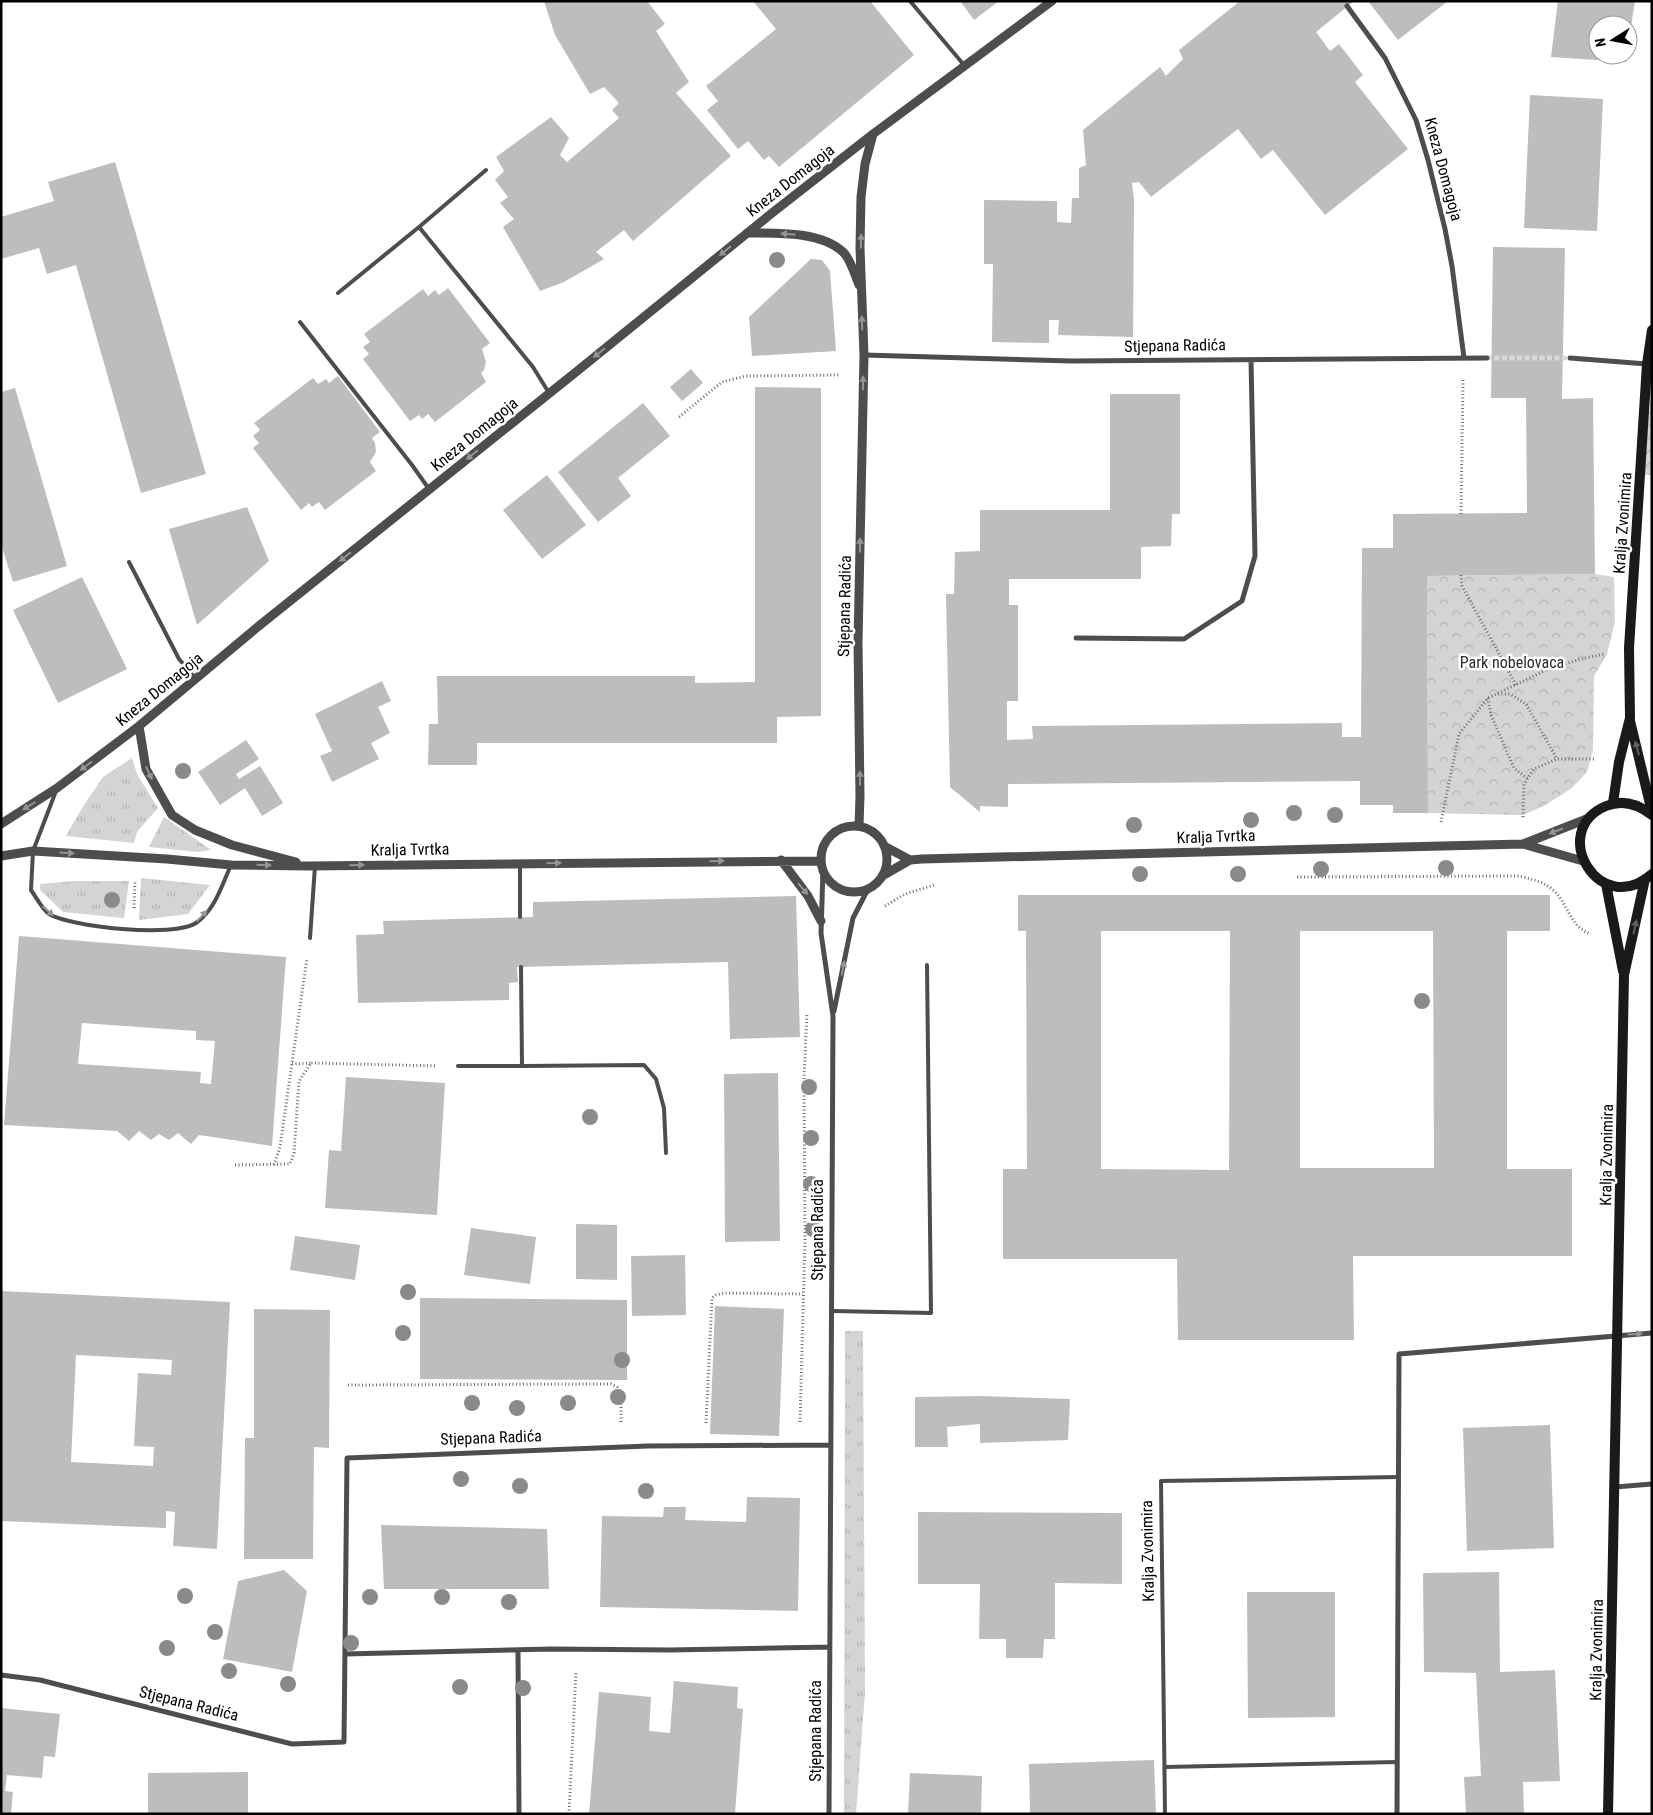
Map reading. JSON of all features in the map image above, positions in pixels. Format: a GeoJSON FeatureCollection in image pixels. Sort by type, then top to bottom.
{"type":"FeatureCollection","features":[{"type":"Feature","properties":{"kind":"main road","name":"Kralja Zvonimira"},"geometry":{"type":"LineString","coordinates":[[1652,330],[1647,364],[1629,648],[1630,718],[1652,814]]}},
{"type":"Feature","properties":{"kind":"main road","name":"Kralja Zvonimira"},"geometry":{"type":"LineString","coordinates":[[1613,803],[1619,762],[1630,718]]}},
{"type":"Feature","properties":{"kind":"main road"},"geometry":{"type":"LineString","coordinates":[[1649,877],[1630,886],[1606,884],[1592,874],[1582,860],[1580,838],[1589,818],[1600,809],[1613,803],[1635,804],[1652,814]]}},
{"type":"Feature","properties":{"kind":"main road","name":"Kralja Zvonimira"},"geometry":{"type":"LineString","coordinates":[[1608,1814],[1624,975],[1649,877]]}},
{"type":"Feature","properties":{"kind":"main road","name":"Kralja Zvonimira"},"geometry":{"type":"LineString","coordinates":[[1606,884],[1624,975]]}},
{"type":"Feature","properties":{"kind":"street","name":"Kneza Domagoja"},"geometry":{"type":"LineString","coordinates":[[1,824],[56,788],[139,726],[260,625],[746,233],[873,134],[1052,1]]}},
{"type":"Feature","properties":{"kind":"street","name":"Kneza Domagoja"},"geometry":{"type":"LineString","coordinates":[[1348,6],[1385,58],[1416,120],[1445,229],[1452,266],[1464,358]]}},
{"type":"Feature","properties":{"kind":"street","name":"Stjepana Radića"},"geometry":{"type":"LineString","coordinates":[[858,826],[860,796],[858,642],[864,355],[861,290],[861,197],[865,164],[873,134]]}},
{"type":"Feature","properties":{"kind":"street","name":"Stjepana Radića"},"geometry":{"type":"LineString","coordinates":[[746,233],[788,233],[824,240],[845,254],[861,290]]}},
{"type":"Feature","properties":{"kind":"street","name":"Stjepana Radića"},"geometry":{"type":"LineString","coordinates":[[864,355],[1072,361],[1487,358]]}},
{"type":"Feature","properties":{"kind":"street"},"geometry":{"type":"LineString","coordinates":[[1570,358],[1647,364]]}},
{"type":"Feature","properties":{"kind":"street"},"geometry":{"type":"LineString","coordinates":[[1076,638],[1184,639],[1242,601],[1255,556],[1251,360]]}},
{"type":"Feature","properties":{"kind":"street"},"geometry":{"type":"LineString","coordinates":[[139,726],[146,769],[172,815],[195,830],[232,844],[312,865]]}},
{"type":"Feature","properties":{"kind":"street","name":"Kralja Tvrtka"},"geometry":{"type":"LineString","coordinates":[[1523,844],[1589,818]]}},
{"type":"Feature","properties":{"kind":"street"},"geometry":{"type":"LineString","coordinates":[[858,826],[869,830],[878,837],[884,846],[886,866],[876,884],[868,889],[846,892],[828,880],[822,866],[822,849],[836,831],[858,826]]}},
{"type":"Feature","properties":{"kind":"street","name":"Kralja Tvrtka"},"geometry":{"type":"LineString","coordinates":[[910,860],[1523,844],[1582,860]]}},
{"type":"Feature","properties":{"kind":"street"},"geometry":{"type":"LineString","coordinates":[[884,846],[910,860]]}},
{"type":"Feature","properties":{"kind":"street","name":"Kralja Tvrtka"},"geometry":{"type":"LineString","coordinates":[[1,856],[33,851],[167,859],[230,865],[781,860],[822,866]]}},
{"type":"Feature","properties":{"kind":"street"},"geometry":{"type":"LineString","coordinates":[[781,860],[808,896],[822,920]]}},
{"type":"Feature","properties":{"kind":"street"},"geometry":{"type":"LineString","coordinates":[[882,876],[910,860]]}},
{"type":"Feature","properties":{"kind":"street","name":"Stjepana Radića"},"geometry":{"type":"LineString","coordinates":[[822,866],[824,957],[833,1016],[829,1814]]}},
{"type":"Feature","properties":{"kind":"street","name":"Stjepana Radića"},"geometry":{"type":"LineString","coordinates":[[833,1016],[853,918],[868,889]]}},
{"type":"Feature","properties":{"kind":"street"},"geometry":{"type":"LineString","coordinates":[[1397,1814],[1399,1354],[1652,1333]]}},
{"type":"Feature","properties":{"kind":"street","name":"Stjepana Radića"},"geometry":{"type":"LineString","coordinates":[[1,1675],[40,1680],[292,1744],[344,1742],[347,1458],[648,1446],[831,1445]]}},
{"type":"Feature","properties":{"kind":"street"},"geometry":{"type":"LineString","coordinates":[[1615,1487],[1652,1484]]}},
{"type":"Feature","properties":{"kind":"street"},"geometry":{"type":"LineString","coordinates":[[345,1654],[578,1649],[671,1650],[830,1647]]}},
{"type":"Feature","properties":{"kind":"street"},"geometry":{"type":"LineString","coordinates":[[518,1650],[519,1814]]}},
{"type":"Feature","properties":{"kind":"lane"},"geometry":{"type":"LineString","coordinates":[[910,1],[965,67]]}},
{"type":"Feature","properties":{"kind":"lane"},"geometry":{"type":"LineString","coordinates":[[338,293],[486,170]]}},
{"type":"Feature","properties":{"kind":"lane"},"geometry":{"type":"LineString","coordinates":[[419,227],[533,367],[549,393]]}},
{"type":"Feature","properties":{"kind":"lane"},"geometry":{"type":"LineString","coordinates":[[300,322],[429,489]]}},
{"type":"Feature","properties":{"kind":"lane"},"geometry":{"type":"LineString","coordinates":[[129,562],[179,659],[196,678]]}},
{"type":"Feature","properties":{"kind":"lane"},"geometry":{"type":"LineString","coordinates":[[56,788],[33,851],[30,890],[47,913],[61,920],[117,929],[167,930],[195,924],[214,903],[230,865]]}},
{"type":"Feature","properties":{"kind":"lane"},"geometry":{"type":"LineString","coordinates":[[520,863],[520,917]]}},
{"type":"Feature","properties":{"kind":"lane"},"geometry":{"type":"LineString","coordinates":[[310,938],[312,865]]}},
{"type":"Feature","properties":{"kind":"lane"},"geometry":{"type":"LineString","coordinates":[[832,1311],[930,1313],[928,965]]}},
{"type":"Feature","properties":{"kind":"lane"},"geometry":{"type":"LineString","coordinates":[[521,967],[522,1066]]}},
{"type":"Feature","properties":{"kind":"lane"},"geometry":{"type":"LineString","coordinates":[[458,1066],[644,1065],[656,1079],[664,1108],[666,1153]]}},
{"type":"Feature","properties":{"kind":"lane","name":"Kralja Zvonimira"},"geometry":{"type":"LineString","coordinates":[[1165,1814],[1161,1481],[1398,1477]]}},
{"type":"Feature","properties":{"kind":"lane"},"geometry":{"type":"LineString","coordinates":[[1164,1767],[1397,1762]]}},
{"type":"Feature","properties":{"kind":"path"},"geometry":{"type":"LineString","coordinates":[[1461,514],[1464,358]]}},
{"type":"Feature","properties":{"kind":"path"},"geometry":{"type":"LineString","coordinates":[[678,417],[722,382],[746,376],[863,375]]}},
{"type":"Feature","properties":{"kind":"path"},"geometry":{"type":"LineString","coordinates":[[1461,575],[1462,586],[1516,685]]}},
{"type":"Feature","properties":{"kind":"path"},"geometry":{"type":"LineString","coordinates":[[1440,828],[1459,734],[1488,698],[1546,670],[1581,659],[1629,648]]}},
{"type":"Feature","properties":{"kind":"path"},"geometry":{"type":"LineString","coordinates":[[1497,694],[1510,694],[1526,704],[1557,759]]}},
{"type":"Feature","properties":{"kind":"path"},"geometry":{"type":"LineString","coordinates":[[1488,698],[1491,715],[1514,768],[1528,779]]}},
{"type":"Feature","properties":{"kind":"path"},"geometry":{"type":"LineString","coordinates":[[1523,821],[1524,784],[1534,769],[1557,759],[1598,759]]}},
{"type":"Feature","properties":{"kind":"path"},"geometry":{"type":"LineString","coordinates":[[1291,877],[1519,876],[1541,881],[1554,890],[1573,921],[1584,932],[1598,936],[1615,936]]}},
{"type":"Feature","properties":{"kind":"path"},"geometry":{"type":"LineString","coordinates":[[853,918],[871,914],[905,894],[939,885]]}},
{"type":"Feature","properties":{"kind":"path"},"geometry":{"type":"LineString","coordinates":[[133,916],[135,887]]}},
{"type":"Feature","properties":{"kind":"path"},"geometry":{"type":"LineString","coordinates":[[274,1165],[280,1147],[310,938]]}},
{"type":"Feature","properties":{"kind":"path"},"geometry":{"type":"LineString","coordinates":[[804,1241],[804,1078],[808,1006]]}},
{"type":"Feature","properties":{"kind":"path"},"geometry":{"type":"LineString","coordinates":[[292,1064],[458,1066]]}},
{"type":"Feature","properties":{"kind":"path"},"geometry":{"type":"LineString","coordinates":[[235,1165],[290,1164],[294,1153],[299,1081],[311,1064]]}},
{"type":"Feature","properties":{"kind":"path"},"geometry":{"type":"LineString","coordinates":[[705,1431],[712,1298],[724,1293],[803,1294]]}},
{"type":"Feature","properties":{"kind":"path"},"geometry":{"type":"LineString","coordinates":[[348,1384],[611,1384],[617,1387],[621,1398],[620,1447]]}},
{"type":"Feature","properties":{"kind":"path"},"geometry":{"type":"LineString","coordinates":[[569,1814],[578,1649]]}},
{"type":"Feature","properties":{"kind":"green space"},"geometry":{"type":"Polygon","coordinates":[[[1652,393],[1652,475],[1640,475],[1652,393]]]}},
{"type":"Feature","properties":{"kind":"green space","name":"Park nobelovaca"},"geometry":{"type":"Polygon","coordinates":[[[1595,574],[1614,577],[1615,622],[1607,654],[1594,676],[1593,750],[1587,772],[1572,788],[1544,806],[1523,815],[1428,813],[1427,576],[1595,574]]]}},
{"type":"Feature","properties":{"kind":"green space"},"geometry":{"type":"Polygon","coordinates":[[[132,758],[137,774],[158,808],[137,832],[134,843],[66,836],[103,777],[132,758]]]}},
{"type":"Feature","properties":{"kind":"green space"},"geometry":{"type":"Polygon","coordinates":[[[164,817],[211,850],[198,852],[149,847],[164,817]]]}},
{"type":"Feature","properties":{"kind":"green space"},"geometry":{"type":"Polygon","coordinates":[[[141,878],[210,885],[188,914],[139,920],[141,878]]]}},
{"type":"Feature","properties":{"kind":"green space"},"geometry":{"type":"Polygon","coordinates":[[[75,881],[129,881],[124,918],[63,912],[40,890],[40,884],[75,881]]]}},
{"type":"Feature","properties":{"kind":"green space"},"geometry":{"type":"Polygon","coordinates":[[[845,1331],[863,1331],[865,1692],[856,1814],[844,1814],[845,1331]]]}},
{"type":"Feature","properties":{"kind":"building"},"geometry":{"type":"Polygon","coordinates":[[[544,1],[647,1],[665,24],[656,31],[689,82],[676,93],[731,156],[633,241],[624,230],[596,252],[604,259],[564,282],[540,291],[503,227],[514,219],[500,203],[508,197],[495,180],[504,171],[496,157],[551,117],[569,138],[560,155],[567,162],[619,118],[612,110],[619,103],[604,87],[590,94],[555,35],[544,1]]]}},
{"type":"Feature","properties":{"kind":"building"},"geometry":{"type":"Polygon","coordinates":[[[753,1],[870,1],[914,55],[779,167],[769,156],[764,160],[748,141],[738,149],[707,110],[718,101],[706,86],[776,29],[753,1]]]}},
{"type":"Feature","properties":{"kind":"building"},"geometry":{"type":"Polygon","coordinates":[[[960,1],[999,1],[974,20],[960,1]]]}},
{"type":"Feature","properties":{"kind":"building"},"geometry":{"type":"Polygon","coordinates":[[[1240,1],[1354,1],[1316,32],[1330,51],[1339,44],[1363,75],[1355,82],[1408,149],[1325,215],[1273,150],[1261,159],[1238,129],[1151,197],[1139,182],[1132,183],[1134,199],[1133,337],[1058,335],[1059,320],[1049,320],[1049,343],[992,342],[993,264],[984,264],[984,200],[1057,201],[1057,222],[1071,223],[1072,198],[1079,198],[1079,168],[1086,165],[1083,130],[1160,67],[1166,76],[1183,59],[1179,50],[1240,1]]]}},
{"type":"Feature","properties":{"kind":"building"},"geometry":{"type":"Polygon","coordinates":[[[1368,1],[1448,1],[1398,40],[1368,1]]]}},
{"type":"Feature","properties":{"kind":"building"},"geometry":{"type":"Polygon","coordinates":[[[1558,1],[1635,1],[1633,15],[1588,15],[1588,59],[1551,57],[1558,1]]]}},
{"type":"Feature","properties":{"kind":"building"},"geometry":{"type":"Polygon","coordinates":[[[1530,95],[1603,99],[1597,231],[1524,228],[1530,95]]]}},
{"type":"Feature","properties":{"kind":"building"},"geometry":{"type":"Polygon","coordinates":[[[115,162],[206,474],[141,493],[76,265],[47,274],[39,248],[1,259],[1,217],[54,201],[48,182],[115,162]]]}},
{"type":"Feature","properties":{"kind":"building"},"geometry":{"type":"Polygon","coordinates":[[[1493,247],[1565,248],[1562,399],[1593,398],[1595,574],[1427,576],[1428,813],[1393,813],[1393,805],[1360,805],[1360,781],[1008,784],[1008,807],[980,806],[980,812],[950,787],[946,594],[954,594],[955,552],[980,551],[980,510],[1110,510],[1110,394],[1180,394],[1180,514],[1172,514],[1171,546],[1141,547],[1141,579],[1009,579],[1009,605],[1018,605],[1018,701],[1007,701],[1007,740],[1033,739],[1032,726],[1342,723],[1342,737],[1361,737],[1362,548],[1393,548],[1393,514],[1527,513],[1526,398],[1491,398],[1493,247]]]}},
{"type":"Feature","properties":{"kind":"building"},"geometry":{"type":"Polygon","coordinates":[[[811,259],[822,260],[830,271],[836,351],[752,356],[749,317],[811,259]]]}},
{"type":"Feature","properties":{"kind":"building"},"geometry":{"type":"Polygon","coordinates":[[[448,288],[490,343],[482,349],[486,362],[481,373],[486,382],[435,422],[428,414],[422,419],[419,415],[410,421],[363,359],[369,354],[363,347],[370,342],[364,334],[423,289],[428,296],[435,290],[439,295],[448,288]]]}},
{"type":"Feature","properties":{"kind":"building"},"geometry":{"type":"Polygon","coordinates":[[[691,369],[703,383],[682,401],[670,387],[691,369]]]}},
{"type":"Feature","properties":{"kind":"building"},"geometry":{"type":"Polygon","coordinates":[[[338,376],[380,432],[372,438],[375,443],[376,452],[370,462],[376,471],[325,510],[319,502],[312,507],[309,503],[301,510],[253,448],[259,443],[253,436],[260,430],[254,423],[313,378],[318,384],[326,379],[329,383],[338,376]]]}},
{"type":"Feature","properties":{"kind":"building"},"geometry":{"type":"Polygon","coordinates":[[[755,387],[821,388],[821,716],[777,717],[777,743],[477,743],[477,765],[428,765],[429,724],[438,724],[437,676],[695,676],[695,683],[755,682],[755,387]]]}},
{"type":"Feature","properties":{"kind":"building"},"geometry":{"type":"Polygon","coordinates":[[[15,388],[67,566],[13,582],[1,544],[1,392],[15,388]]]}},
{"type":"Feature","properties":{"kind":"building"},"geometry":{"type":"Polygon","coordinates":[[[643,403],[670,436],[618,478],[631,496],[598,522],[558,472],[643,403]]]}},
{"type":"Feature","properties":{"kind":"building"},"geometry":{"type":"Polygon","coordinates":[[[547,475],[586,525],[542,559],[503,510],[547,475]]]}},
{"type":"Feature","properties":{"kind":"building"},"geometry":{"type":"Polygon","coordinates":[[[247,507],[269,561],[197,625],[169,529],[247,507]]]}},
{"type":"Feature","properties":{"kind":"building"},"geometry":{"type":"Polygon","coordinates":[[[82,577],[127,669],[58,703],[13,610],[82,577]]]}},
{"type":"Feature","properties":{"kind":"building"},"geometry":{"type":"Polygon","coordinates":[[[382,681],[391,701],[378,707],[390,733],[371,743],[379,759],[332,782],[320,756],[332,751],[315,714],[382,681]]]}},
{"type":"Feature","properties":{"kind":"building"},"geometry":{"type":"Polygon","coordinates":[[[246,740],[259,759],[236,774],[239,779],[260,766],[283,803],[262,816],[245,788],[220,805],[198,772],[246,740]]]}},
{"type":"Feature","properties":{"kind":"building"},"geometry":{"type":"Polygon","coordinates":[[[1018,895],[1550,895],[1550,931],[1507,931],[1507,1169],[1572,1169],[1572,1256],[1353,1256],[1354,1340],[1178,1340],[1177,1259],[1003,1259],[1003,1169],[1027,1169],[1026,931],[1018,931],[1018,895]],[[1101,931],[1101,1169],[1229,1170],[1230,931],[1101,931]],[[1300,931],[1300,1168],[1434,1168],[1433,931],[1300,931]]]}},
{"type":"Feature","properties":{"kind":"building"},"geometry":{"type":"Polygon","coordinates":[[[796,896],[800,1037],[730,1039],[728,962],[517,967],[518,982],[509,983],[509,1000],[358,1003],[356,935],[384,934],[383,921],[533,917],[533,902],[796,896]]]}},
{"type":"Feature","properties":{"kind":"building"},"geometry":{"type":"Polygon","coordinates":[[[19,936],[286,957],[272,1146],[199,1135],[191,1144],[178,1133],[169,1140],[159,1134],[151,1140],[139,1131],[129,1141],[117,1131],[4,1125],[19,936]],[[82,1023],[78,1064],[201,1072],[200,1083],[211,1084],[215,1041],[196,1040],[196,1031],[82,1023]]]}},
{"type":"Feature","properties":{"kind":"building"},"geometry":{"type":"Polygon","coordinates":[[[778,1073],[780,1241],[725,1242],[724,1074],[778,1073]]]}},
{"type":"Feature","properties":{"kind":"building"},"geometry":{"type":"Polygon","coordinates":[[[346,1077],[445,1083],[437,1215],[325,1208],[329,1150],[341,1151],[346,1077]]]}},
{"type":"Feature","properties":{"kind":"building"},"geometry":{"type":"Polygon","coordinates":[[[576,1224],[617,1225],[617,1280],[576,1279],[576,1224]]]}},
{"type":"Feature","properties":{"kind":"building"},"geometry":{"type":"Polygon","coordinates":[[[471,1228],[536,1237],[530,1284],[464,1275],[471,1228]]]}},
{"type":"Feature","properties":{"kind":"building"},"geometry":{"type":"Polygon","coordinates":[[[295,1236],[360,1245],[355,1280],[290,1270],[295,1236]]]}},
{"type":"Feature","properties":{"kind":"building"},"geometry":{"type":"Polygon","coordinates":[[[685,1255],[686,1315],[632,1316],[631,1256],[685,1255]]]}},
{"type":"Feature","properties":{"kind":"building"},"geometry":{"type":"Polygon","coordinates":[[[1,1291],[230,1302],[217,1549],[173,1546],[175,1512],[166,1511],[166,1528],[1,1521],[1,1291]],[[76,1355],[71,1462],[153,1466],[154,1447],[134,1446],[138,1373],[171,1375],[172,1360],[76,1355]]]}},
{"type":"Feature","properties":{"kind":"building"},"geometry":{"type":"Polygon","coordinates":[[[420,1298],[627,1300],[627,1380],[420,1379],[420,1298]]]}},
{"type":"Feature","properties":{"kind":"building"},"geometry":{"type":"Polygon","coordinates":[[[715,1306],[784,1309],[779,1436],[710,1434],[715,1306]]]}},
{"type":"Feature","properties":{"kind":"building"},"geometry":{"type":"Polygon","coordinates":[[[254,1309],[330,1310],[329,1448],[314,1447],[313,1559],[244,1559],[245,1438],[254,1438],[254,1309]]]}},
{"type":"Feature","properties":{"kind":"building"},"geometry":{"type":"Polygon","coordinates":[[[980,1396],[1070,1399],[1068,1440],[980,1443],[980,1424],[947,1427],[948,1447],[915,1447],[915,1397],[980,1396]]]}},
{"type":"Feature","properties":{"kind":"building"},"geometry":{"type":"Polygon","coordinates":[[[1550,1425],[1554,1548],[1467,1551],[1463,1428],[1550,1425]]]}},
{"type":"Feature","properties":{"kind":"building"},"geometry":{"type":"Polygon","coordinates":[[[747,1497],[800,1498],[798,1611],[600,1607],[602,1516],[663,1517],[664,1507],[686,1507],[685,1520],[746,1522],[747,1497]]]}},
{"type":"Feature","properties":{"kind":"building"},"geometry":{"type":"Polygon","coordinates":[[[918,1512],[1122,1513],[1122,1584],[1055,1583],[1055,1639],[1044,1639],[1043,1658],[1006,1658],[1006,1639],[979,1639],[980,1584],[918,1584],[918,1512]]]}},
{"type":"Feature","properties":{"kind":"building"},"geometry":{"type":"Polygon","coordinates":[[[381,1525],[547,1529],[549,1589],[384,1589],[381,1525]]]}},
{"type":"Feature","properties":{"kind":"building"},"geometry":{"type":"Polygon","coordinates":[[[284,1570],[307,1591],[292,1672],[223,1659],[238,1581],[284,1570]]]}},
{"type":"Feature","properties":{"kind":"building"},"geometry":{"type":"Polygon","coordinates":[[[1499,1572],[1500,1672],[1555,1670],[1560,1781],[1523,1782],[1524,1814],[1466,1814],[1464,1777],[1481,1776],[1476,1673],[1424,1672],[1423,1573],[1499,1572]]]}},
{"type":"Feature","properties":{"kind":"building"},"geometry":{"type":"Polygon","coordinates":[[[1247,1592],[1335,1592],[1335,1717],[1248,1718],[1247,1592]]]}},
{"type":"Feature","properties":{"kind":"building"},"geometry":{"type":"Polygon","coordinates":[[[674,1681],[738,1687],[737,1708],[743,1709],[735,1814],[589,1814],[599,1692],[651,1697],[649,1731],[670,1733],[674,1681]]]}},
{"type":"Feature","properties":{"kind":"building"},"geometry":{"type":"Polygon","coordinates":[[[1,1708],[60,1714],[55,1757],[44,1756],[42,1778],[7,1775],[5,1791],[13,1792],[11,1814],[1,1814],[1,1708]]]}},
{"type":"Feature","properties":{"kind":"building"},"geometry":{"type":"Polygon","coordinates":[[[1154,1760],[1156,1814],[1030,1814],[1029,1764],[1154,1760]]]}},
{"type":"Feature","properties":{"kind":"building"},"geometry":{"type":"Polygon","coordinates":[[[248,1772],[248,1814],[148,1814],[148,1773],[248,1772]]]}},
{"type":"Feature","properties":{"kind":"building"},"geometry":{"type":"Polygon","coordinates":[[[910,1773],[982,1776],[981,1814],[908,1814],[910,1773]]]}},
{"type":"Feature","properties":{"kind":"tunnel"},"geometry":{"type":"LineString","coordinates":[[1487,358],[1570,358]]}}]}
